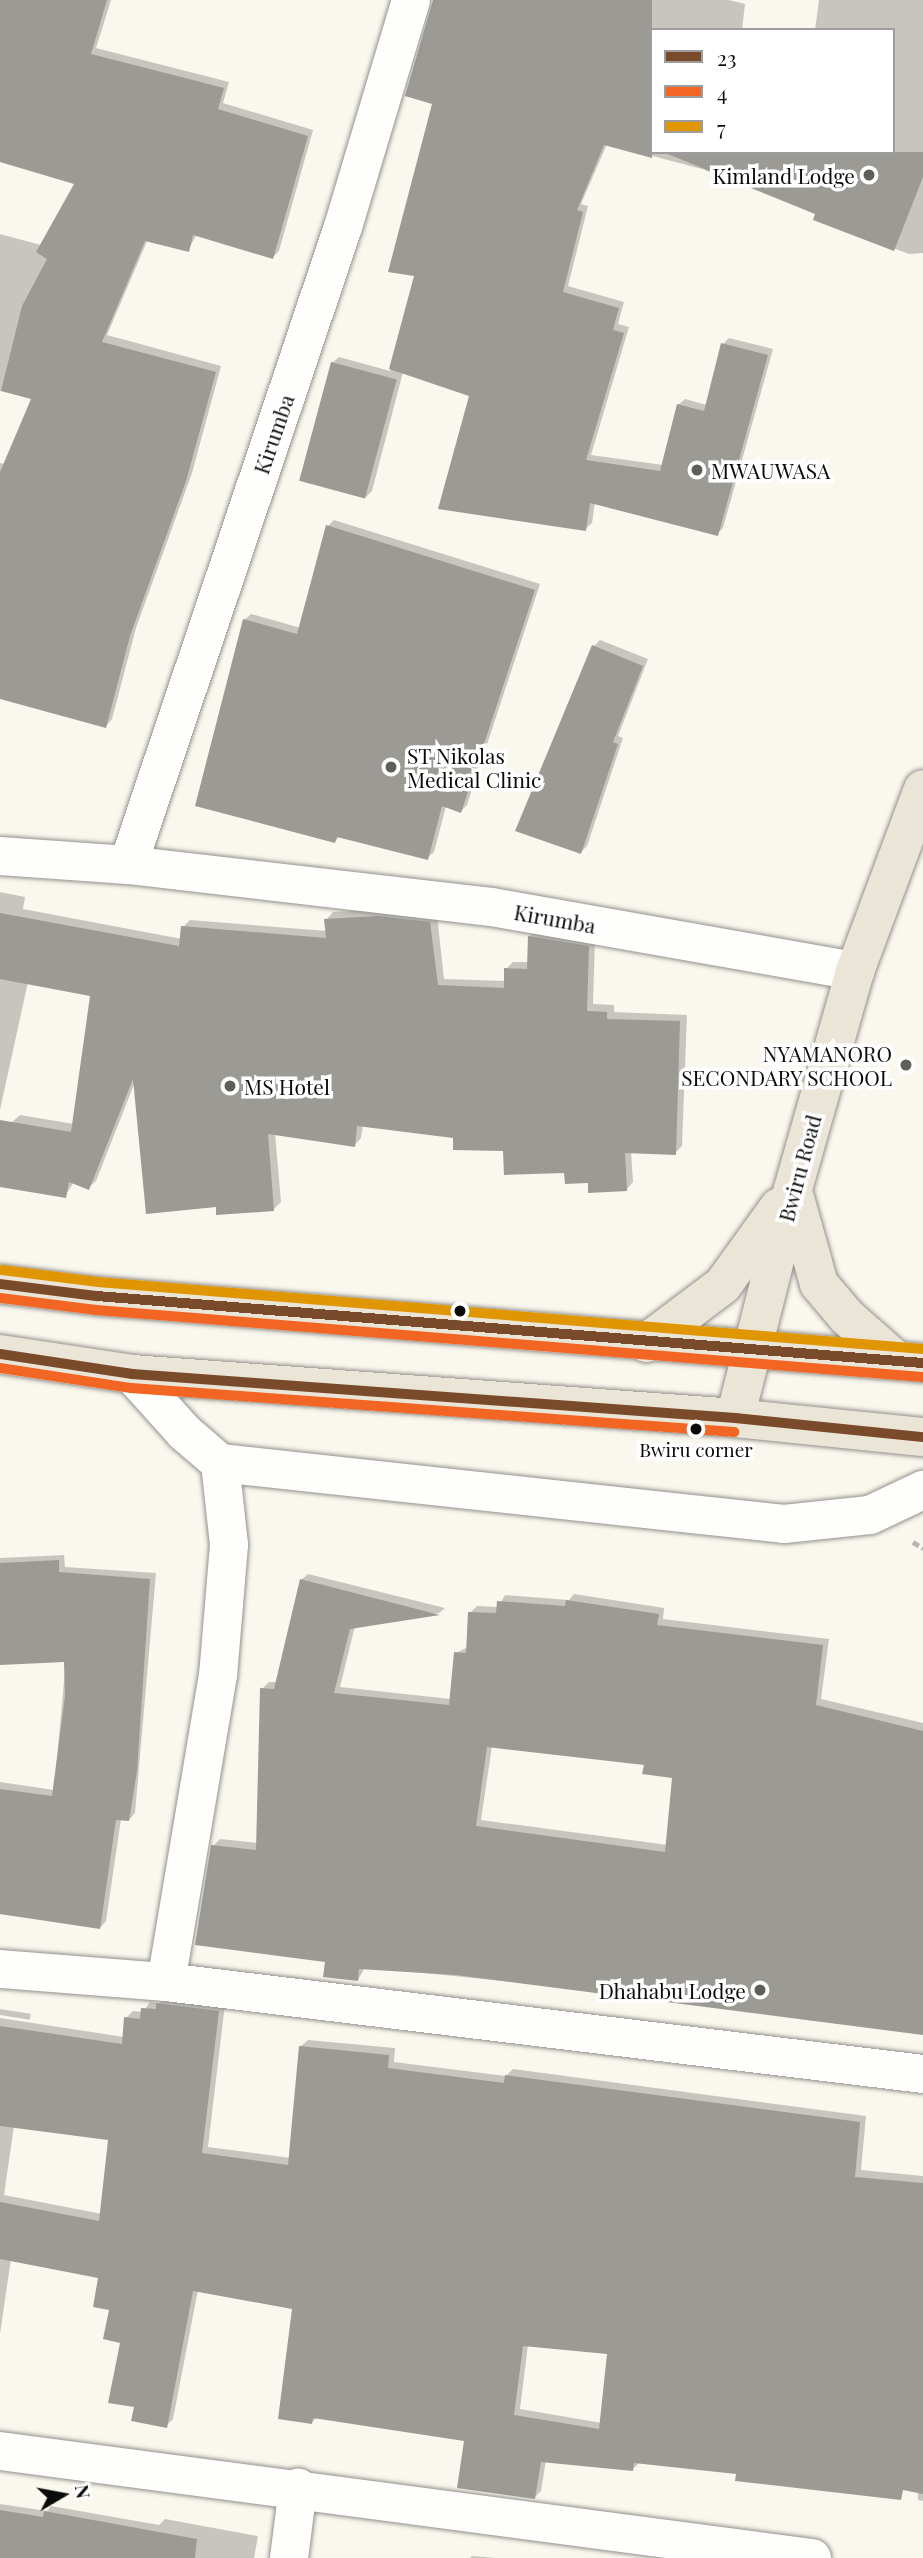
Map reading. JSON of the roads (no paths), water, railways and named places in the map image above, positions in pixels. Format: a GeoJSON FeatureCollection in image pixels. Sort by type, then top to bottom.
{"type":"FeatureCollection","features":[{"type":"Feature","properties":{"kind":"main road","name":"Bwiru Road"},"geometry":{"type":"LineString","coordinates":[[735,1418],[793,1189],[855,971],[923,789]]}},
{"type":"Feature","properties":{"kind":"main road"},"geometry":{"type":"LineString","coordinates":[[646,1343],[723,1285],[793,1189]]}},
{"type":"Feature","properties":{"kind":"main road"},"geometry":{"type":"LineString","coordinates":[[793,1189],[819,1284],[847,1317],[910,1361]]}},
{"type":"Feature","properties":{"kind":"main road"},"geometry":{"type":"LineString","coordinates":[[0,1284],[97,1296],[646,1343],[910,1361]]}},
{"type":"Feature","properties":{"kind":"main road"},"geometry":{"type":"LineString","coordinates":[[0,1354],[132,1374],[735,1418],[923,1437]]}},
{"type":"Feature","properties":{"kind":"street","name":"Kirumba"},"geometry":{"type":"LineString","coordinates":[[128,865],[343,227],[411,0]]}},
{"type":"Feature","properties":{"kind":"street","name":"Kirumba"},"geometry":{"type":"LineString","coordinates":[[0,856],[128,865],[492,907],[855,971]]}},
{"type":"Feature","properties":{"kind":"street"},"geometry":{"type":"LineString","coordinates":[[132,1374],[184,1432],[220,1464],[784,1524],[870,1516],[923,1490]]}},
{"type":"Feature","properties":{"kind":"street"},"geometry":{"type":"LineString","coordinates":[[166,1982],[218,1675],[229,1545],[220,1464]]}},
{"type":"Feature","properties":{"kind":"street"},"geometry":{"type":"LineString","coordinates":[[0,1969],[166,1982],[923,2074]]}},
{"type":"Feature","properties":{"kind":"street"},"geometry":{"type":"LineString","coordinates":[[0,2451],[298,2488],[728,2553],[813,2558]]}},
{"type":"Feature","properties":{"kind":"street"},"geometry":{"type":"LineString","coordinates":[[289,2558],[298,2488]]}},
{"type":"Feature","properties":{"kind":"place","name":"Kimland Lodge"},"geometry":{"type":"Point","coordinates":[869,175]}},
{"type":"Feature","properties":{"kind":"place","name":"MWAUWASA"},"geometry":{"type":"Point","coordinates":[697,470]}},
{"type":"Feature","properties":{"kind":"place","name":"ST Nikolas Medical Clinic"},"geometry":{"type":"Point","coordinates":[391,767]}},
{"type":"Feature","properties":{"kind":"place","name":"NYAMANORO SECONDARY SCHOOL"},"geometry":{"type":"Point","coordinates":[906,1065]}},
{"type":"Feature","properties":{"kind":"place","name":"MS Hotel"},"geometry":{"type":"Point","coordinates":[230,1086]}},
{"type":"Feature","properties":{"kind":"place","name":"Bwiru corner"},"geometry":{"type":"Point","coordinates":[696,1429]}},
{"type":"Feature","properties":{"kind":"place","name":"Dhahabu Lodge"},"geometry":{"type":"Point","coordinates":[760,1990]}}]}
